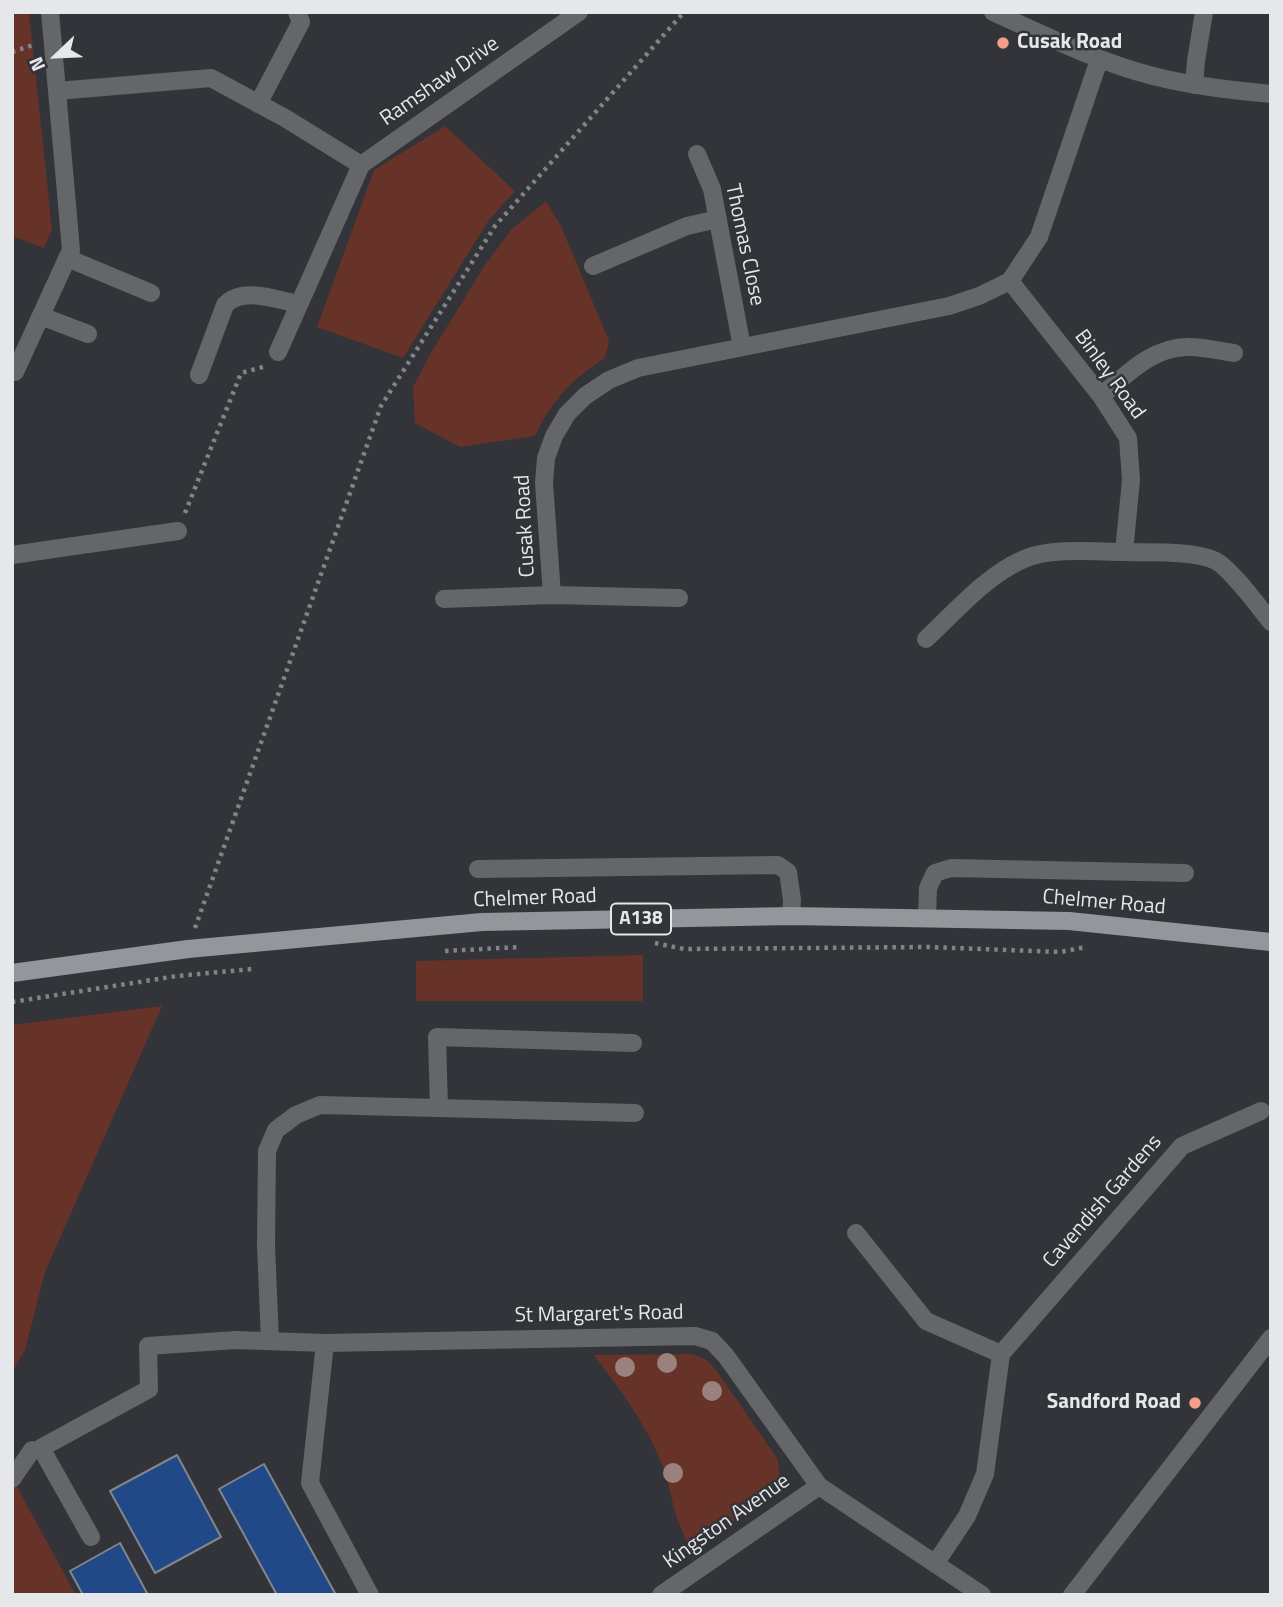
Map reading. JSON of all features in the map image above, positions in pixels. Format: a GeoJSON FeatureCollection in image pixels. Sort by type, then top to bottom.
{"type":"FeatureCollection","features":[{"type":"Feature","properties":{"kind":"main road","name":"Chelmer Road"},"geometry":{"type":"LineString","coordinates":[[12,973],[188,949],[482,922],[791,916],[1069,921],[1271,942]]}},
{"type":"Feature","properties":{"kind":"street"},"geometry":{"type":"LineString","coordinates":[[12,371],[15,372],[69,254],[50,12]]}},
{"type":"Feature","properties":{"kind":"street"},"geometry":{"type":"LineString","coordinates":[[258,104],[301,22],[297,12]]}},
{"type":"Feature","properties":{"kind":"street","name":"Ramshaw Drive"},"geometry":{"type":"LineString","coordinates":[[360,165],[579,12]]}},
{"type":"Feature","properties":{"kind":"street"},"geometry":{"type":"LineString","coordinates":[[993,12],[1099,60],[1152,76],[1194,85],[1271,94]]}},
{"type":"Feature","properties":{"kind":"street"},"geometry":{"type":"LineString","coordinates":[[1194,85],[1204,12]]}},
{"type":"Feature","properties":{"kind":"street"},"geometry":{"type":"LineString","coordinates":[[1010,281],[1039,237],[1099,60]]}},
{"type":"Feature","properties":{"kind":"street"},"geometry":{"type":"LineString","coordinates":[[57,91],[211,78],[285,118],[360,165],[278,352]]}},
{"type":"Feature","properties":{"kind":"street","name":"Thomas Close"},"geometry":{"type":"LineString","coordinates":[[696,154],[712,189],[741,347]]}},
{"type":"Feature","properties":{"kind":"street"},"geometry":{"type":"LineString","coordinates":[[593,266],[687,226],[718,219]]}},
{"type":"Feature","properties":{"kind":"street"},"geometry":{"type":"LineString","coordinates":[[69,254],[150,293]]}},
{"type":"Feature","properties":{"kind":"street","name":"Cusak Road"},"geometry":{"type":"LineString","coordinates":[[552,594],[544,483],[546,458],[554,436],[567,415],[585,396],[608,380],[638,368],[949,306],[979,296],[1010,281]]}},
{"type":"Feature","properties":{"kind":"street","name":"Binley Road"},"geometry":{"type":"LineString","coordinates":[[1010,281],[1101,396],[1128,438],[1131,480],[1124,552]]}},
{"type":"Feature","properties":{"kind":"street"},"geometry":{"type":"LineString","coordinates":[[200,375],[225,305],[231,298],[243,295],[299,304]]}},
{"type":"Feature","properties":{"kind":"street"},"geometry":{"type":"LineString","coordinates":[[41,316],[88,334]]}},
{"type":"Feature","properties":{"kind":"street"},"geometry":{"type":"LineString","coordinates":[[1101,396],[1140,363],[1159,352],[1189,347],[1234,353]]}},
{"type":"Feature","properties":{"kind":"street"},"geometry":{"type":"LineString","coordinates":[[12,555],[178,531]]}},
{"type":"Feature","properties":{"kind":"street"},"geometry":{"type":"LineString","coordinates":[[926,639],[996,575],[1024,558],[1056,552],[1196,555],[1217,562],[1237,580],[1271,622]]}},
{"type":"Feature","properties":{"kind":"street"},"geometry":{"type":"LineString","coordinates":[[444,599],[552,594],[678,597]]}},
{"type":"Feature","properties":{"kind":"street"},"geometry":{"type":"LineString","coordinates":[[478,869],[778,865],[788,872],[791,916]]}},
{"type":"Feature","properties":{"kind":"street"},"geometry":{"type":"LineString","coordinates":[[927,918],[928,888],[935,873],[951,868],[1185,873]]}},
{"type":"Feature","properties":{"kind":"street"},"geometry":{"type":"LineString","coordinates":[[439,1108],[437,1037],[633,1042]]}},
{"type":"Feature","properties":{"kind":"street"},"geometry":{"type":"LineString","coordinates":[[270,1341],[266,1245],[267,1151],[276,1130],[296,1115],[320,1105],[635,1113]]}},
{"type":"Feature","properties":{"kind":"street","name":"Cavendish Gardens"},"geometry":{"type":"LineString","coordinates":[[1001,1354],[1182,1146],[1261,1111]]}},
{"type":"Feature","properties":{"kind":"street"},"geometry":{"type":"LineString","coordinates":[[856,1233],[926,1321],[1001,1354],[985,1474],[967,1516],[935,1564]]}},
{"type":"Feature","properties":{"kind":"street","name":"St Margaret's Road"},"geometry":{"type":"LineString","coordinates":[[37,1449],[149,1389],[148,1346],[236,1340],[325,1343],[695,1336],[712,1341],[726,1356],[819,1486],[982,1595]]}},
{"type":"Feature","properties":{"kind":"street"},"geometry":{"type":"LineString","coordinates":[[1072,1595],[1271,1338]]}},
{"type":"Feature","properties":{"kind":"street"},"geometry":{"type":"LineString","coordinates":[[325,1343],[310,1483],[370,1595]]}},
{"type":"Feature","properties":{"kind":"street"},"geometry":{"type":"LineString","coordinates":[[12,1452],[37,1449]]}},
{"type":"Feature","properties":{"kind":"street"},"geometry":{"type":"LineString","coordinates":[[12,1479],[37,1449]]}},
{"type":"Feature","properties":{"kind":"street"},"geometry":{"type":"LineString","coordinates":[[37,1449],[91,1537]]}},
{"type":"Feature","properties":{"kind":"street","name":"Kingston Avenue"},"geometry":{"type":"LineString","coordinates":[[661,1595],[819,1486]]}},
{"type":"Feature","properties":{"kind":"path"},"geometry":{"type":"LineString","coordinates":[[188,949],[382,405],[495,226],[684,12]]}},
{"type":"Feature","properties":{"kind":"path"},"geometry":{"type":"LineString","coordinates":[[178,531],[241,373],[264,367],[278,352]]}},
{"type":"Feature","properties":{"kind":"path"},"geometry":{"type":"LineString","coordinates":[[650,942],[684,949],[928,947],[1061,952],[1088,946]]}},
{"type":"Feature","properties":{"kind":"path"},"geometry":{"type":"LineString","coordinates":[[440,951],[533,946]]}},
{"type":"Feature","properties":{"kind":"path"},"geometry":{"type":"LineString","coordinates":[[12,1002],[177,976],[256,968]]}},
{"type":"Feature","properties":{"kind":"shaded area"},"geometry":{"type":"Polygon","coordinates":[[[12,12],[29,12],[52,229],[44,248],[12,236],[12,12]]]}},
{"type":"Feature","properties":{"kind":"shaded area"},"geometry":{"type":"Polygon","coordinates":[[[445,126],[515,191],[489,220],[403,358],[317,327],[374,170],[445,126]]]}},
{"type":"Feature","properties":{"kind":"shaded area"},"geometry":{"type":"Polygon","coordinates":[[[546,201],[561,226],[609,341],[605,358],[564,391],[535,436],[460,447],[415,423],[413,387],[485,265],[511,230],[546,201]]]}},
{"type":"Feature","properties":{"kind":"shaded area"},"geometry":{"type":"Polygon","coordinates":[[[643,955],[643,1001],[416,1001],[416,961],[643,955]]]}},
{"type":"Feature","properties":{"kind":"shaded area"},"geometry":{"type":"Polygon","coordinates":[[[162,1006],[45,1272],[25,1350],[12,1372],[12,1025],[162,1006]]]}},
{"type":"Feature","properties":{"kind":"shaded area"},"geometry":{"type":"Polygon","coordinates":[[[692,1354],[705,1359],[714,1367],[777,1458],[779,1472],[772,1494],[691,1550],[676,1515],[663,1467],[650,1437],[594,1355],[692,1354]]]}},
{"type":"Feature","properties":{"kind":"shaded area"},"geometry":{"type":"Polygon","coordinates":[[[12,1478],[76,1595],[12,1595],[12,1478]]]}},
{"type":"Feature","properties":{"kind":"building"},"geometry":{"type":"Polygon","coordinates":[[[177,1455],[221,1537],[155,1573],[110,1491],[177,1455]]]}},
{"type":"Feature","properties":{"kind":"building"},"geometry":{"type":"Polygon","coordinates":[[[264,1464],[336,1595],[277,1595],[219,1489],[264,1464]]]}},
{"type":"Feature","properties":{"kind":"building"},"geometry":{"type":"Polygon","coordinates":[[[120,1543],[148,1595],[83,1595],[70,1571],[120,1543]]]}},
{"type":"Feature","properties":{"kind":"place","name":"Cusak Road"},"geometry":{"type":"Point","coordinates":[1003,43]}},
{"type":"Feature","properties":{"kind":"place","name":"Sandford Road"},"geometry":{"type":"Point","coordinates":[1195,1403]}}]}
